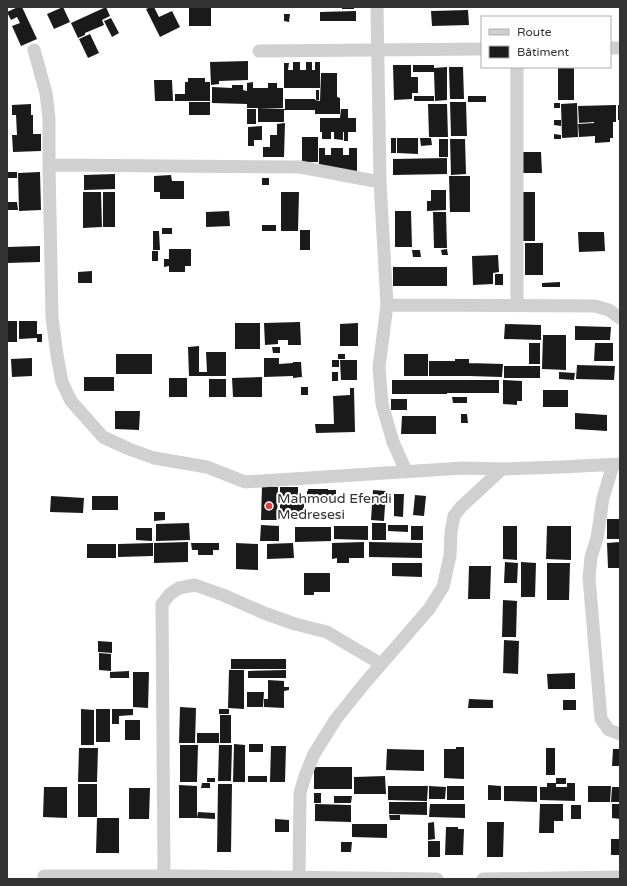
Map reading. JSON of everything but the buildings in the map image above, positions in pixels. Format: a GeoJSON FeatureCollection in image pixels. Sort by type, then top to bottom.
{"type":"FeatureCollection","features":[{"type":"Feature","properties":{"kind":"street"},"geometry":{"type":"LineString","coordinates":[[377,7],[380,182],[387,305],[379,367],[382,404],[394,442],[406,471]]}},
{"type":"Feature","properties":{"kind":"street"},"geometry":{"type":"LineString","coordinates":[[259,51],[481,49]]}},
{"type":"Feature","properties":{"kind":"street"},"geometry":{"type":"LineString","coordinates":[[34,50],[46,93],[49,119],[52,318],[62,382],[71,400],[103,437],[154,458],[207,467],[245,482],[463,468],[502,469],[616,464],[603,498],[591,557],[590,578],[601,719],[609,730],[620,734]]}},
{"type":"Feature","properties":{"kind":"street"},"geometry":{"type":"LineString","coordinates":[[517,68],[518,305]]}},
{"type":"Feature","properties":{"kind":"street"},"geometry":{"type":"LineString","coordinates":[[49,165],[300,167],[380,182]]}},
{"type":"Feature","properties":{"kind":"street"},"geometry":{"type":"LineString","coordinates":[[387,305],[595,306],[609,310],[620,318]]}},
{"type":"Feature","properties":{"kind":"street"},"geometry":{"type":"LineString","coordinates":[[300,877],[300,793],[314,754],[336,719],[429,609],[443,587],[450,556],[451,532],[454,516],[461,507],[502,469]]}},
{"type":"Feature","properties":{"kind":"street"},"geometry":{"type":"LineString","coordinates":[[164,876],[162,604],[170,594],[179,588],[195,585],[223,595],[264,613],[295,624],[327,632],[381,664]]}},
{"type":"Feature","properties":{"kind":"street"},"geometry":{"type":"LineString","coordinates":[[44,876],[437,879]]}},
{"type":"Feature","properties":{"kind":"street"},"geometry":{"type":"LineString","coordinates":[[483,879],[620,877]]}},
{"type":"Feature","properties":{"kind":"place","name":"Mahmoud Efendi Medresesi"},"geometry":{"type":"Point","coordinates":[269,506]}}]}
